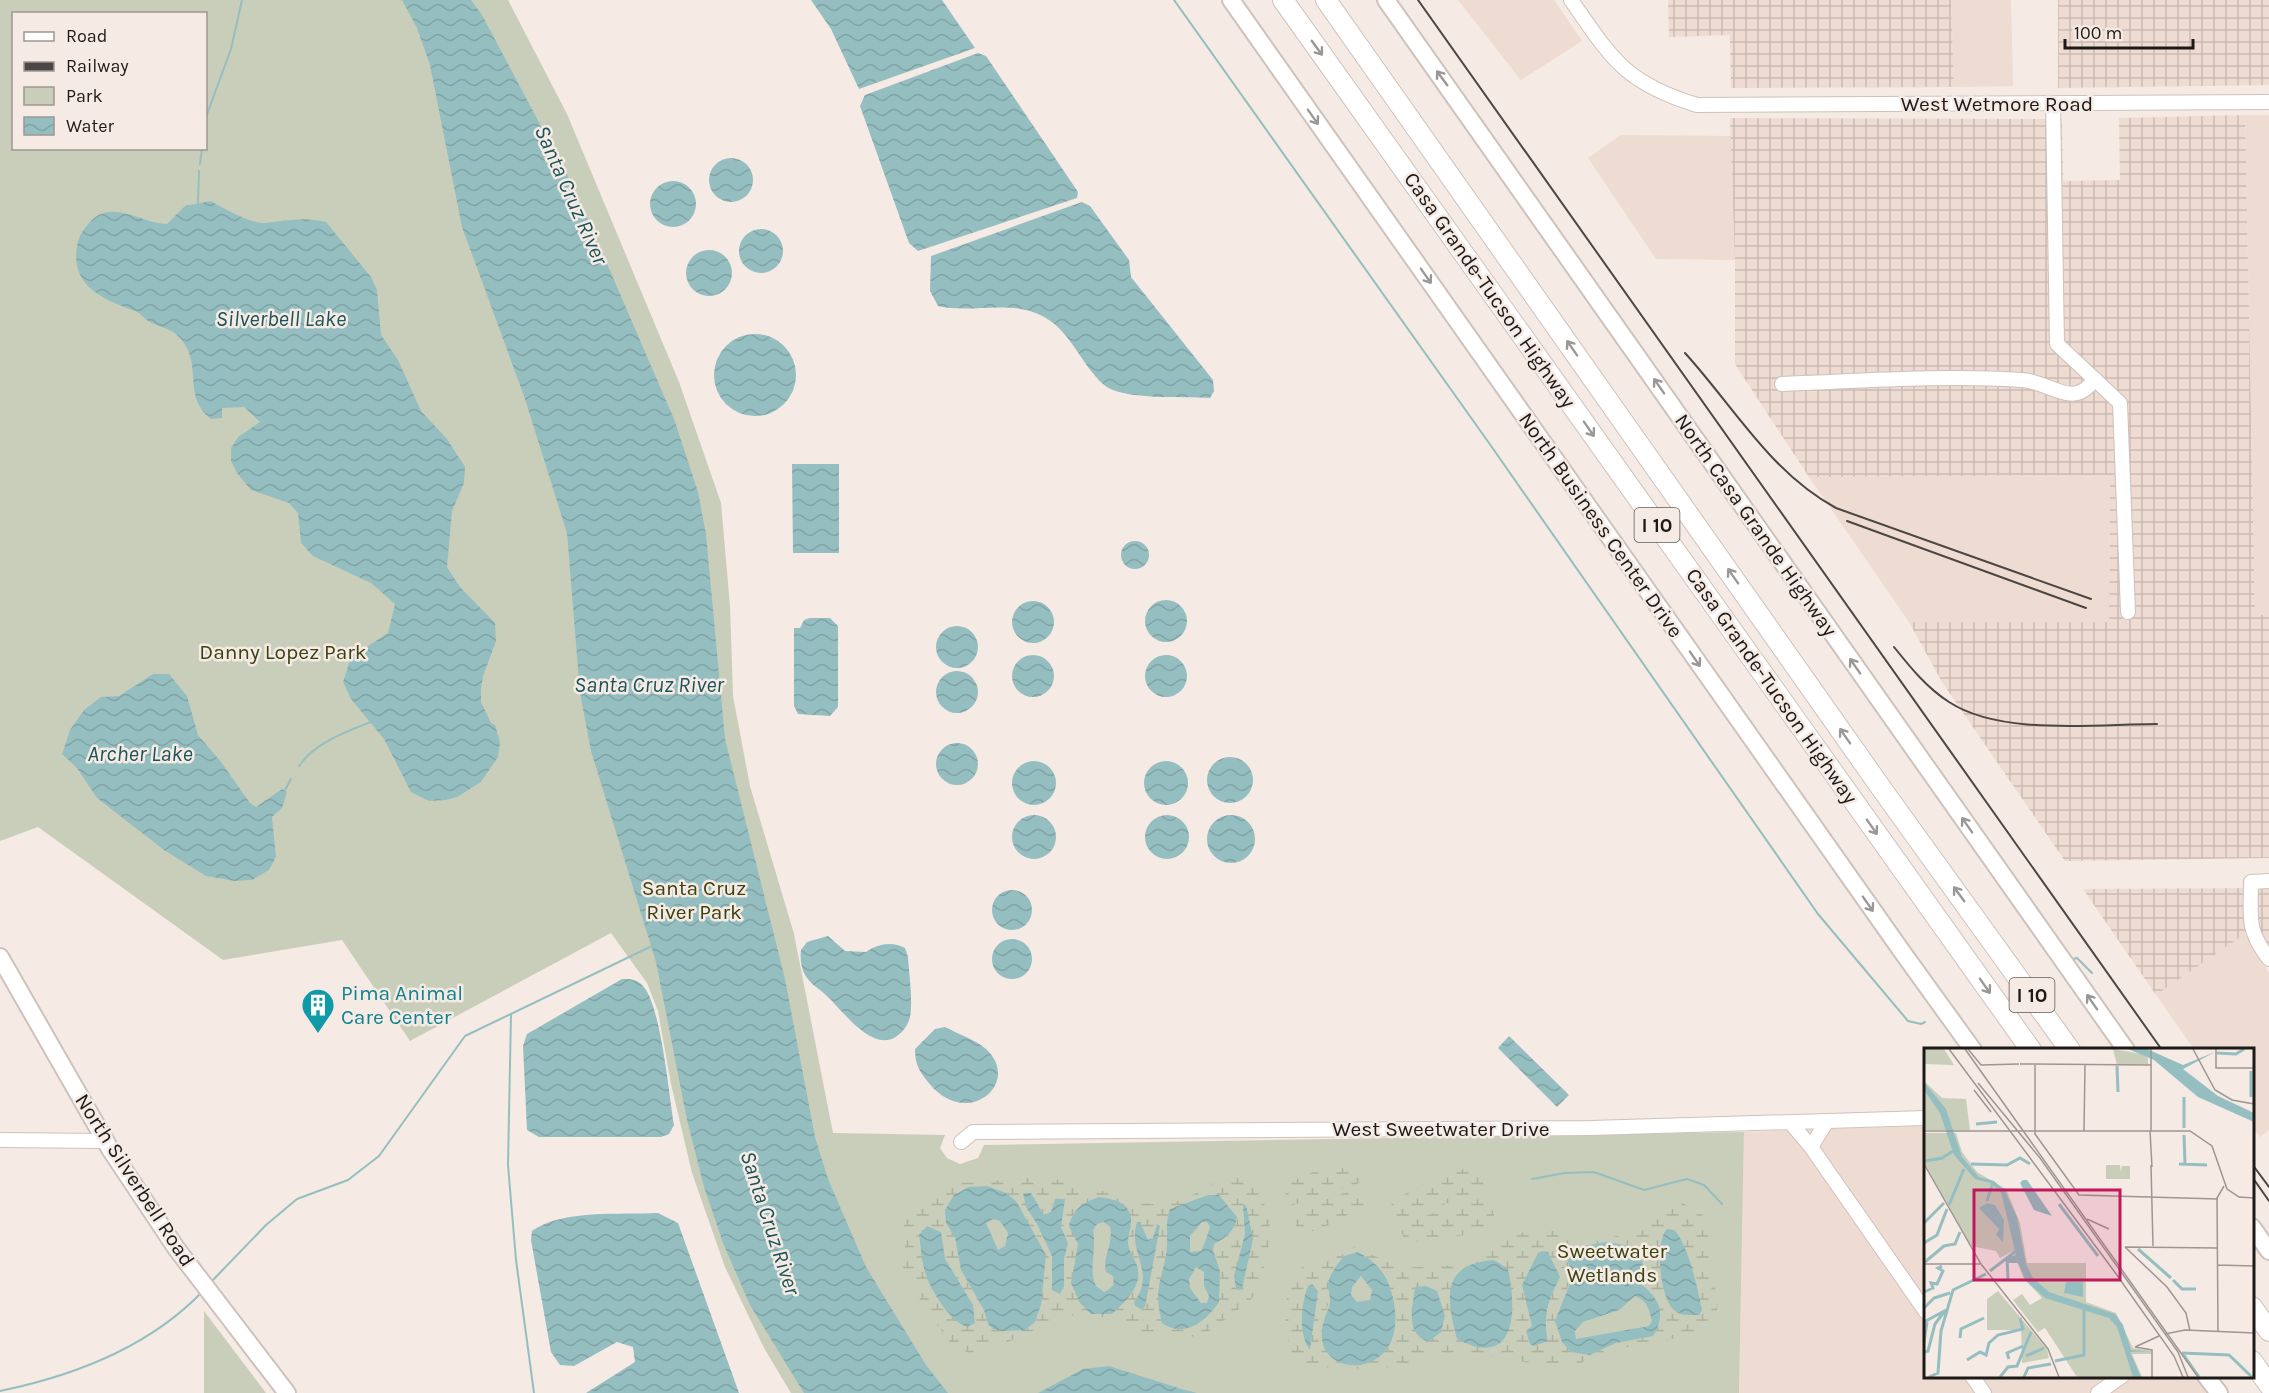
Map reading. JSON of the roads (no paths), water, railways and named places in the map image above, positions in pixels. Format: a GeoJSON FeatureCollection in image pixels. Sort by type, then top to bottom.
{"type":"FeatureCollection","features":[{"type":"Feature","properties":{"kind":"highway","name":"Casa Grande-Tucson Highway"},"geometry":{"type":"LineString","coordinates":[[1283,0],[2030,1048]]}},
{"type":"Feature","properties":{"kind":"highway","name":"Casa Grande-Tucson Highway"},"geometry":{"type":"LineString","coordinates":[[1326,0],[1884,792],[2069,1048]]}},
{"type":"Feature","properties":{"kind":"highway"},"geometry":{"type":"LineString","coordinates":[[2254,1308],[2269,1331]]}},
{"type":"Feature","properties":{"kind":"highway"},"geometry":{"type":"LineString","coordinates":[[2254,1362],[2269,1385]]}},
{"type":"Feature","properties":{"kind":"main road","name":"North Business Center Drive"},"geometry":{"type":"LineString","coordinates":[[1231,0],[1972,1048]]}},
{"type":"Feature","properties":{"kind":"main road","name":"North Casa Grande Highway"},"geometry":{"type":"LineString","coordinates":[[1386,0],[2125,1048]]}},
{"type":"Feature","properties":{"kind":"main road","name":"North Silverbell Road"},"geometry":{"type":"LineString","coordinates":[[0,957],[105,1141],[176,1248],[287,1393]]}},
{"type":"Feature","properties":{"kind":"main road"},"geometry":{"type":"LineString","coordinates":[[2254,1228],[2269,1251]]}},
{"type":"Feature","properties":{"kind":"main road"},"geometry":{"type":"LineString","coordinates":[[2207,1378],[2219,1393]]}},
{"type":"Feature","properties":{"kind":"street","name":"West Wetmore Road"},"geometry":{"type":"LineString","coordinates":[[1571,0],[1612,57],[1634,78],[1670,97],[1697,105],[2269,102]]}},
{"type":"Feature","properties":{"kind":"street"},"geometry":{"type":"LineString","coordinates":[[2053,103],[2057,344],[2120,403],[2128,612]]}},
{"type":"Feature","properties":{"kind":"street"},"geometry":{"type":"LineString","coordinates":[[1782,384],[1988,378],[2039,382],[2061,393],[2074,394],[2086,391],[2095,379]]}},
{"type":"Feature","properties":{"kind":"street"},"geometry":{"type":"LineString","coordinates":[[2269,881],[2251,882],[2251,932],[2269,958]]}},
{"type":"Feature","properties":{"kind":"street","name":"West Sweetwater Drive"},"geometry":{"type":"LineString","coordinates":[[961,1142],[973,1132],[1591,1128],[1924,1118]]}},
{"type":"Feature","properties":{"kind":"street"},"geometry":{"type":"LineString","coordinates":[[1811,1147],[1827,1121]]}},
{"type":"Feature","properties":{"kind":"street"},"geometry":{"type":"LineString","coordinates":[[1790,1122],[1811,1147],[1924,1309]]}},
{"type":"Feature","properties":{"kind":"street"},"geometry":{"type":"LineString","coordinates":[[0,1140],[105,1141]]}},
{"type":"Feature","properties":{"kind":"street"},"geometry":{"type":"LineString","coordinates":[[1973,1378],[1984,1393]]}},
{"type":"Feature","properties":{"kind":"street"},"geometry":{"type":"LineString","coordinates":[[2098,1393],[2120,1378]]}},
{"type":"Feature","properties":{"kind":"water","name":"Santa Cruz River"},"geometry":{"type":"Polygon","coordinates":[[[402,0],[471,0],[482,15],[576,192],[674,419],[698,492],[706,534],[725,739],[785,979],[815,1137],[828,1179],[866,1267],[926,1365],[948,1393],[804,1393],[750,1305],[723,1243],[704,1187],[687,1120],[656,962],[591,751],[580,693],[567,533],[524,396],[462,227],[430,65],[417,28],[402,0]]]}},
{"type":"Feature","properties":{"kind":"water"},"geometry":{"type":"Polygon","coordinates":[[[811,0],[942,0],[975,48],[859,89],[831,29],[811,0]]]}},
{"type":"Feature","properties":{"kind":"water"},"geometry":{"type":"Polygon","coordinates":[[[978,53],[986,56],[1078,192],[1077,198],[918,251],[909,243],[860,106],[865,95],[978,53]]]}},
{"type":"Feature","properties":{"kind":"water"},"geometry":{"type":"Polygon","coordinates":[[[731,158],[740,159],[747,164],[752,171],[752,189],[747,196],[740,201],[731,202],[722,201],[715,196],[710,189],[709,180],[710,171],[715,164],[722,159],[731,158]]]}},
{"type":"Feature","properties":{"kind":"water"},"geometry":{"type":"Polygon","coordinates":[[[673,181],[689,188],[696,204],[689,220],[673,227],[657,220],[650,204],[657,188],[673,181]]]}},
{"type":"Feature","properties":{"kind":"water","name":"Silverbell Lake"},"geometry":{"type":"Polygon","coordinates":[[[211,201],[258,223],[302,219],[326,222],[371,277],[377,290],[381,335],[398,360],[421,411],[447,439],[465,467],[464,483],[452,511],[447,567],[460,587],[495,623],[496,641],[483,676],[481,702],[491,723],[495,725],[500,742],[498,757],[481,782],[457,797],[429,801],[411,792],[384,739],[351,699],[343,682],[351,657],[388,633],[395,604],[371,583],[313,556],[301,543],[298,513],[289,503],[251,490],[237,473],[231,461],[231,448],[238,437],[260,422],[244,407],[222,408],[222,418],[211,419],[202,410],[197,400],[191,358],[180,338],[150,322],[137,312],[102,297],[92,290],[79,272],[76,260],[79,239],[90,222],[99,215],[118,212],[167,224],[185,206],[211,201]]]}},
{"type":"Feature","properties":{"kind":"water"},"geometry":{"type":"Polygon","coordinates":[[[1082,202],[1090,206],[1129,260],[1131,277],[1213,380],[1214,391],[1210,398],[1153,397],[1112,389],[1103,384],[1088,368],[1063,332],[1046,318],[1033,312],[1006,308],[938,306],[930,291],[931,256],[1082,202]]]}},
{"type":"Feature","properties":{"kind":"water"},"geometry":{"type":"Polygon","coordinates":[[[761,229],[770,230],[777,235],[782,242],[782,260],[777,267],[770,272],[761,273],[752,272],[745,267],[740,260],[739,251],[740,242],[745,235],[752,230],[761,229]]]}},
{"type":"Feature","properties":{"kind":"water"},"geometry":{"type":"Polygon","coordinates":[[[709,250],[725,257],[732,273],[725,289],[709,296],[693,289],[686,273],[693,257],[709,250]]]}},
{"type":"Feature","properties":{"kind":"water"},"geometry":{"type":"Polygon","coordinates":[[[747,334],[763,334],[778,341],[789,352],[796,367],[793,391],[784,404],[763,416],[747,416],[732,409],[721,398],[714,383],[714,367],[721,352],[732,341],[747,334]]]}},
{"type":"Feature","properties":{"kind":"water"},"geometry":{"type":"Polygon","coordinates":[[[792,464],[839,464],[839,553],[793,553],[792,464]]]}},
{"type":"Feature","properties":{"kind":"water"},"geometry":{"type":"Polygon","coordinates":[[[1135,541],[1145,545],[1149,555],[1145,565],[1135,569],[1125,565],[1121,555],[1125,545],[1135,541]]]}},
{"type":"Feature","properties":{"kind":"water"},"geometry":{"type":"Polygon","coordinates":[[[1166,600],[1174,601],[1181,606],[1186,613],[1186,629],[1181,636],[1174,641],[1166,642],[1158,641],[1151,636],[1146,629],[1145,621],[1146,613],[1151,606],[1158,601],[1166,600]]]}},
{"type":"Feature","properties":{"kind":"water"},"geometry":{"type":"Polygon","coordinates":[[[1033,601],[1048,607],[1054,622],[1048,637],[1033,643],[1018,637],[1012,622],[1018,607],[1033,601]]]}},
{"type":"Feature","properties":{"kind":"water"},"geometry":{"type":"Polygon","coordinates":[[[830,618],[838,626],[838,707],[830,716],[798,714],[794,706],[794,628],[800,628],[804,620],[830,618]]]}},
{"type":"Feature","properties":{"kind":"water"},"geometry":{"type":"Polygon","coordinates":[[[957,626],[972,632],[978,647],[972,662],[957,668],[942,662],[936,647],[942,632],[957,626]]]}},
{"type":"Feature","properties":{"kind":"water"},"geometry":{"type":"Polygon","coordinates":[[[1033,655],[1048,661],[1054,676],[1048,691],[1033,697],[1018,691],[1012,676],[1018,661],[1033,655]]]}},
{"type":"Feature","properties":{"kind":"water"},"geometry":{"type":"Polygon","coordinates":[[[1166,655],[1181,661],[1187,676],[1181,691],[1166,697],[1151,691],[1145,676],[1151,661],[1166,655]]]}},
{"type":"Feature","properties":{"kind":"water"},"geometry":{"type":"Polygon","coordinates":[[[957,671],[972,677],[978,692],[972,707],[957,713],[942,707],[936,692],[942,677],[957,671]]]}},
{"type":"Feature","properties":{"kind":"water","name":"Archer Lake"},"geometry":{"type":"Polygon","coordinates":[[[153,674],[169,674],[187,696],[198,735],[221,762],[250,803],[256,807],[282,789],[287,792],[282,808],[272,817],[276,857],[269,870],[252,880],[235,881],[206,876],[164,850],[97,798],[77,768],[62,754],[70,730],[84,710],[101,697],[119,696],[153,674]]]}},
{"type":"Feature","properties":{"kind":"water"},"geometry":{"type":"Polygon","coordinates":[[[957,743],[972,749],[978,764],[972,779],[957,785],[942,779],[936,764],[942,749],[957,743]]]}},
{"type":"Feature","properties":{"kind":"water"},"geometry":{"type":"Polygon","coordinates":[[[1230,757],[1246,764],[1253,780],[1246,796],[1230,803],[1214,796],[1207,780],[1214,764],[1230,757]]]}},
{"type":"Feature","properties":{"kind":"water"},"geometry":{"type":"Polygon","coordinates":[[[1034,761],[1049,768],[1056,783],[1049,798],[1034,805],[1019,798],[1012,783],[1019,768],[1034,761]]]}},
{"type":"Feature","properties":{"kind":"water"},"geometry":{"type":"Polygon","coordinates":[[[1166,761],[1182,767],[1188,783],[1182,799],[1166,805],[1150,799],[1144,783],[1150,767],[1166,761]]]}},
{"type":"Feature","properties":{"kind":"water"},"geometry":{"type":"Polygon","coordinates":[[[1034,815],[1050,821],[1056,837],[1050,853],[1034,859],[1018,853],[1012,837],[1018,821],[1034,815]]]}},
{"type":"Feature","properties":{"kind":"water"},"geometry":{"type":"Polygon","coordinates":[[[1167,815],[1183,821],[1189,837],[1183,853],[1167,859],[1151,853],[1145,837],[1151,821],[1167,815]]]}},
{"type":"Feature","properties":{"kind":"water"},"geometry":{"type":"Polygon","coordinates":[[[1231,815],[1248,822],[1255,839],[1248,856],[1231,863],[1214,856],[1207,839],[1214,822],[1231,815]]]}},
{"type":"Feature","properties":{"kind":"water"},"geometry":{"type":"Polygon","coordinates":[[[1012,890],[1020,891],[1026,896],[1031,902],[1031,918],[1026,924],[1020,929],[1012,930],[1004,929],[998,924],[993,918],[992,910],[993,902],[998,896],[1004,891],[1012,890]]]}},
{"type":"Feature","properties":{"kind":"water"},"geometry":{"type":"Polygon","coordinates":[[[828,936],[845,951],[866,952],[880,945],[890,944],[905,948],[908,957],[911,1010],[907,1025],[897,1036],[888,1040],[868,1035],[849,1020],[806,977],[801,965],[801,950],[807,942],[828,936]]]}},
{"type":"Feature","properties":{"kind":"water"},"geometry":{"type":"Polygon","coordinates":[[[1012,939],[1020,940],[1026,945],[1031,951],[1031,967],[1026,973],[1020,978],[1012,979],[1004,978],[998,973],[993,967],[992,959],[993,951],[998,945],[1004,940],[1012,939]]]}},
{"type":"Feature","properties":{"kind":"water"},"geometry":{"type":"Polygon","coordinates":[[[622,979],[631,979],[643,986],[655,1012],[674,1125],[669,1134],[661,1137],[539,1137],[527,1130],[523,1046],[527,1034],[622,979]]]}},
{"type":"Feature","properties":{"kind":"water"},"geometry":{"type":"Polygon","coordinates":[[[945,1027],[982,1046],[996,1062],[998,1075],[994,1087],[985,1097],[973,1102],[958,1102],[943,1096],[920,1071],[915,1049],[935,1029],[945,1027]]]}},
{"type":"Feature","properties":{"kind":"water"},"geometry":{"type":"Polygon","coordinates":[[[1509,1036],[1569,1095],[1557,1107],[1498,1048],[1509,1036]]]}},
{"type":"Feature","properties":{"kind":"water"},"geometry":{"type":"Polygon","coordinates":[[[987,1186],[1006,1193],[1016,1201],[1046,1255],[1041,1305],[1035,1322],[1025,1330],[993,1329],[988,1324],[984,1310],[961,1270],[955,1237],[946,1223],[945,1210],[954,1195],[969,1187],[987,1186]],[[993,1219],[986,1223],[998,1250],[1005,1246],[1008,1233],[1000,1221],[993,1219]]]}},
{"type":"Feature","properties":{"kind":"water"},"geometry":{"type":"Polygon","coordinates":[[[1023,1193],[1031,1193],[1044,1215],[1051,1212],[1055,1199],[1065,1199],[1061,1227],[1068,1243],[1064,1259],[1064,1286],[1060,1294],[1052,1290],[1052,1256],[1026,1207],[1023,1193]]]}},
{"type":"Feature","properties":{"kind":"water"},"geometry":{"type":"Polygon","coordinates":[[[1208,1195],[1219,1195],[1237,1217],[1229,1234],[1214,1244],[1213,1250],[1220,1271],[1219,1302],[1208,1316],[1194,1326],[1179,1329],[1162,1323],[1158,1302],[1166,1255],[1167,1220],[1170,1209],[1208,1195]],[[1202,1222],[1190,1236],[1190,1252],[1201,1251],[1203,1246],[1210,1227],[1207,1222],[1202,1222]],[[1196,1267],[1189,1279],[1190,1288],[1201,1303],[1207,1303],[1209,1296],[1204,1286],[1204,1272],[1196,1267]]]}},
{"type":"Feature","properties":{"kind":"water"},"geometry":{"type":"Polygon","coordinates":[[[1099,1197],[1121,1203],[1129,1211],[1131,1225],[1128,1244],[1138,1271],[1133,1292],[1112,1314],[1091,1314],[1080,1303],[1071,1283],[1078,1244],[1069,1226],[1076,1210],[1099,1197]],[[1104,1222],[1097,1224],[1093,1230],[1094,1279],[1096,1286],[1104,1292],[1111,1288],[1114,1282],[1113,1276],[1106,1272],[1105,1266],[1110,1227],[1104,1222]]]}},
{"type":"Feature","properties":{"kind":"water"},"geometry":{"type":"Polygon","coordinates":[[[1243,1205],[1247,1209],[1253,1239],[1242,1289],[1239,1290],[1236,1288],[1234,1276],[1245,1234],[1243,1205]]]}},
{"type":"Feature","properties":{"kind":"water"},"geometry":{"type":"Polygon","coordinates":[[[658,1213],[678,1223],[739,1393],[586,1393],[635,1362],[633,1347],[617,1342],[574,1366],[560,1365],[551,1352],[531,1240],[532,1231],[559,1219],[575,1216],[658,1213]]]}},
{"type":"Feature","properties":{"kind":"water"},"geometry":{"type":"Polygon","coordinates":[[[1137,1222],[1140,1222],[1148,1240],[1153,1238],[1157,1224],[1160,1226],[1145,1307],[1141,1309],[1135,1306],[1134,1302],[1143,1281],[1136,1244],[1137,1222]]]}},
{"type":"Feature","properties":{"kind":"water"},"geometry":{"type":"Polygon","coordinates":[[[927,1226],[941,1232],[945,1259],[973,1305],[975,1323],[967,1327],[960,1324],[947,1311],[926,1276],[919,1235],[927,1226]]]}},
{"type":"Feature","properties":{"kind":"water"},"geometry":{"type":"Polygon","coordinates":[[[1667,1229],[1674,1230],[1684,1245],[1702,1310],[1699,1315],[1677,1313],[1670,1305],[1666,1295],[1662,1284],[1660,1258],[1663,1236],[1667,1229]]]}},
{"type":"Feature","properties":{"kind":"water"},"geometry":{"type":"Polygon","coordinates":[[[1607,1242],[1624,1245],[1638,1254],[1643,1264],[1642,1285],[1654,1296],[1660,1308],[1659,1321],[1653,1336],[1616,1343],[1590,1355],[1571,1352],[1562,1342],[1555,1321],[1569,1286],[1570,1268],[1566,1256],[1576,1247],[1607,1242]],[[1635,1296],[1619,1310],[1583,1322],[1575,1331],[1576,1339],[1649,1326],[1652,1321],[1648,1309],[1635,1296]]]}},
{"type":"Feature","properties":{"kind":"water"},"geometry":{"type":"Polygon","coordinates":[[[1358,1252],[1371,1261],[1385,1276],[1393,1298],[1395,1324],[1390,1344],[1379,1357],[1365,1364],[1351,1365],[1337,1361],[1327,1352],[1322,1338],[1330,1304],[1329,1280],[1344,1256],[1358,1252]],[[1361,1276],[1352,1287],[1351,1295],[1357,1302],[1370,1300],[1372,1290],[1361,1276]]]}},
{"type":"Feature","properties":{"kind":"water"},"geometry":{"type":"Polygon","coordinates":[[[1548,1252],[1560,1277],[1546,1315],[1548,1341],[1534,1346],[1530,1344],[1526,1331],[1532,1326],[1522,1285],[1538,1253],[1548,1252]]]}},
{"type":"Feature","properties":{"kind":"water"},"geometry":{"type":"Polygon","coordinates":[[[1494,1260],[1508,1269],[1512,1317],[1502,1341],[1492,1347],[1477,1347],[1457,1339],[1451,1310],[1452,1285],[1456,1276],[1464,1268],[1494,1260]]]}},
{"type":"Feature","properties":{"kind":"water"},"geometry":{"type":"Polygon","coordinates":[[[1312,1284],[1318,1291],[1310,1350],[1302,1327],[1302,1310],[1308,1286],[1312,1284]]]}},
{"type":"Feature","properties":{"kind":"water"},"geometry":{"type":"Polygon","coordinates":[[[1426,1286],[1437,1291],[1445,1316],[1441,1332],[1428,1342],[1420,1338],[1416,1332],[1412,1318],[1415,1287],[1426,1286]]]}},
{"type":"Feature","properties":{"kind":"water"},"geometry":{"type":"Polygon","coordinates":[[[1109,1366],[1197,1393],[1038,1393],[1083,1369],[1109,1366]]]}},
{"type":"Feature","properties":{"kind":"waterway"},"geometry":{"type":"LineString","coordinates":[[207,114],[231,49],[242,0]]}},
{"type":"Feature","properties":{"kind":"waterway"},"geometry":{"type":"LineString","coordinates":[[1174,0],[1489,443],[1818,914],[1908,1021],[1921,1024],[1925,1022]]}},
{"type":"Feature","properties":{"kind":"waterway"},"geometry":{"type":"LineString","coordinates":[[200,164],[202,150]]}},
{"type":"Feature","properties":{"kind":"waterway"},"geometry":{"type":"LineString","coordinates":[[198,203],[199,171]]}},
{"type":"Feature","properties":{"kind":"waterway"},"geometry":{"type":"LineString","coordinates":[[299,766],[322,745],[341,734],[371,722]]}},
{"type":"Feature","properties":{"kind":"waterway"},"geometry":{"type":"LineString","coordinates":[[285,790],[291,779]]}},
{"type":"Feature","properties":{"kind":"waterway"},"geometry":{"type":"LineString","coordinates":[[212,1281],[266,1225],[297,1199],[348,1180],[379,1156],[465,1036],[654,945]]}},
{"type":"Feature","properties":{"kind":"waterway"},"geometry":{"type":"LineString","coordinates":[[2073,959],[2077,958],[2092,973]]}},
{"type":"Feature","properties":{"kind":"waterway"},"geometry":{"type":"LineString","coordinates":[[511,1014],[508,1165],[516,1260],[534,1393]]}},
{"type":"Feature","properties":{"kind":"waterway"},"geometry":{"type":"LineString","coordinates":[[1532,1179],[1565,1173],[1594,1172],[1644,1190],[1687,1179],[1704,1185],[1722,1204]]}},
{"type":"Feature","properties":{"kind":"waterway"},"geometry":{"type":"LineString","coordinates":[[0,1391],[82,1368],[134,1344],[158,1329],[202,1292]]}},
{"type":"Feature","properties":{"kind":"railway"},"geometry":{"type":"LineString","coordinates":[[1418,0],[2161,1048]]}},
{"type":"Feature","properties":{"kind":"railway"},"geometry":{"type":"LineString","coordinates":[[1685,353],[1772,458],[1813,493],[1836,508],[2091,599]]}},
{"type":"Feature","properties":{"kind":"railway"},"geometry":{"type":"LineString","coordinates":[[1847,521],[2086,608]]}},
{"type":"Feature","properties":{"kind":"railway"},"geometry":{"type":"LineString","coordinates":[[1894,647],[1926,684],[1949,702],[1970,713],[1995,720],[2049,726],[2157,724]]}},
{"type":"Feature","properties":{"kind":"railway"},"geometry":{"type":"LineString","coordinates":[[2254,1167],[2269,1187]]}},
{"type":"Feature","properties":{"kind":"railway"},"geometry":{"type":"LineString","coordinates":[[2255,1181],[2269,1201]]}},
{"type":"Feature","properties":{"kind":"place","name":"Pima Animal Care Center"},"geometry":{"type":"Point","coordinates":[318,1034]}},
{"type":"Feature","properties":{"kind":"park label","name":"Danny Lopez Park"},"geometry":{"type":"Point","coordinates":[283,652]}},
{"type":"Feature","properties":{"kind":"park label","name":"Santa Cruz River Park"},"geometry":{"type":"Point","coordinates":[694,900]}},
{"type":"Feature","properties":{"kind":"park label","name":"Sweetwater Wetlands"},"geometry":{"type":"Point","coordinates":[1612,1263]}}]}
